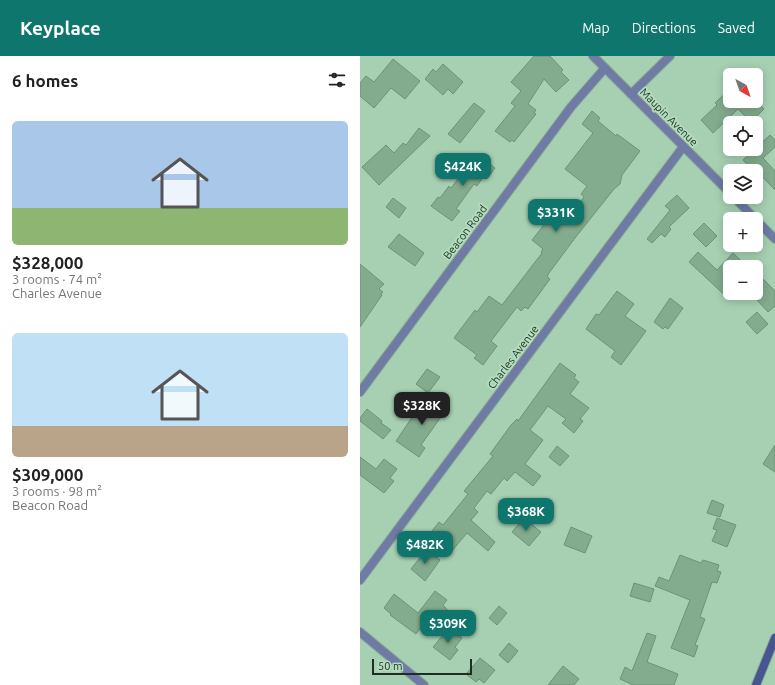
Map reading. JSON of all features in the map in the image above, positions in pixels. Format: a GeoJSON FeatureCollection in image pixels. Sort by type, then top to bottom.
{"type":"FeatureCollection","features":[{"type":"Feature","properties":{"kind":"street","name":"Maupin Avenue"},"geometry":{"type":"LineString","coordinates":[[593,56],[723,186]]}},
{"type":"Feature","properties":{"kind":"street"},"geometry":{"type":"LineString","coordinates":[[631,94],[670,56]]}},
{"type":"Feature","properties":{"kind":"street","name":"Beacon Road"},"geometry":{"type":"LineString","coordinates":[[360,392],[571,107],[605,68]]}},
{"type":"Feature","properties":{"kind":"street","name":"Charles Avenue"},"geometry":{"type":"LineString","coordinates":[[360,580],[683,147]]}},
{"type":"Feature","properties":{"kind":"street"},"geometry":{"type":"LineString","coordinates":[[741,204],[749,212]]}},
{"type":"Feature","properties":{"kind":"street"},"geometry":{"type":"LineString","coordinates":[[763,226],[775,239]]}},
{"type":"Feature","properties":{"kind":"street"},"geometry":{"type":"LineString","coordinates":[[360,632],[424,685]]}},
{"type":"Feature","properties":{"kind":"street"},"geometry":{"type":"LineString","coordinates":[[756,685],[775,638]]}},
{"type":"Feature","properties":{"kind":"building"},"geometry":{"type":"Polygon","coordinates":[[[534,56],[550,56],[563,70],[561,72],[569,80],[556,92],[544,79],[528,104],[536,110],[534,113],[536,114],[514,142],[512,140],[510,142],[495,131],[515,106],[511,103],[521,91],[511,82],[534,56]]]}},
{"type":"Feature","properties":{"kind":"building"},"geometry":{"type":"Polygon","coordinates":[[[393,59],[420,81],[405,99],[391,88],[374,108],[360,96],[360,83],[366,76],[374,82],[393,59]]]}},
{"type":"Feature","properties":{"kind":"building"},"geometry":{"type":"Polygon","coordinates":[[[443,64],[463,82],[453,94],[448,89],[443,95],[425,79],[433,69],[436,72],[443,64]]]}},
{"type":"Feature","properties":{"kind":"building"},"geometry":{"type":"Polygon","coordinates":[[[723,96],[723,108],[764,109],[757,116],[745,116],[738,109],[731,116],[723,116],[723,123],[713,133],[701,120],[717,105],[715,103],[723,96]]]}},
{"type":"Feature","properties":{"kind":"building"},"geometry":{"type":"Polygon","coordinates":[[[474,103],[485,111],[460,143],[448,134],[474,103]]]}},
{"type":"Feature","properties":{"kind":"building"},"geometry":{"type":"Polygon","coordinates":[[[592,111],[600,118],[598,121],[616,136],[617,134],[640,151],[622,175],[620,184],[614,189],[549,273],[547,277],[550,279],[528,309],[525,307],[521,311],[517,307],[491,341],[497,346],[483,365],[474,358],[477,355],[454,338],[475,310],[477,312],[489,296],[502,305],[542,253],[541,252],[543,249],[532,240],[554,212],[563,218],[568,211],[572,213],[584,197],[581,194],[587,186],[565,169],[593,133],[582,124],[592,111]]]}},
{"type":"Feature","properties":{"kind":"building"},"geometry":{"type":"Polygon","coordinates":[[[419,128],[430,136],[379,185],[362,167],[386,145],[394,153],[403,143],[406,145],[419,128]]]}},
{"type":"Feature","properties":{"kind":"building"},"geometry":{"type":"Polygon","coordinates":[[[770,135],[775,140],[775,147],[763,158],[775,171],[775,190],[763,177],[763,164],[747,164],[743,160],[747,156],[763,156],[763,141],[770,135]]]}},
{"type":"Feature","properties":{"kind":"building"},"geometry":{"type":"Polygon","coordinates":[[[477,154],[495,168],[487,179],[483,177],[477,186],[474,184],[456,209],[460,211],[452,221],[431,206],[438,197],[440,198],[449,186],[451,188],[477,154]]]}},
{"type":"Feature","properties":{"kind":"building"},"geometry":{"type":"Polygon","coordinates":[[[677,195],[689,208],[669,227],[671,229],[665,237],[661,234],[652,243],[647,239],[670,210],[665,206],[677,195]]]}},
{"type":"Feature","properties":{"kind":"building"},"geometry":{"type":"Polygon","coordinates":[[[393,198],[406,208],[399,218],[386,207],[393,198]]]}},
{"type":"Feature","properties":{"kind":"building"},"geometry":{"type":"Polygon","coordinates":[[[704,223],[717,236],[706,247],[693,234],[704,223]]]}},
{"type":"Feature","properties":{"kind":"building"},"geometry":{"type":"Polygon","coordinates":[[[399,234],[424,253],[415,266],[388,247],[399,234]]]}},
{"type":"Feature","properties":{"kind":"building"},"geometry":{"type":"Polygon","coordinates":[[[698,252],[717,270],[723,264],[723,294],[689,262],[698,252]]]}},
{"type":"Feature","properties":{"kind":"building"},"geometry":{"type":"Polygon","coordinates":[[[733,253],[740,260],[726,260],[733,253]]]}},
{"type":"Feature","properties":{"kind":"building"},"geometry":{"type":"Polygon","coordinates":[[[360,264],[384,284],[379,289],[383,292],[381,294],[382,295],[360,327],[360,264]]]}},
{"type":"Feature","properties":{"kind":"building"},"geometry":{"type":"Polygon","coordinates":[[[763,279],[775,291],[775,306],[768,312],[757,300],[763,300],[763,279]]]}},
{"type":"Feature","properties":{"kind":"building"},"geometry":{"type":"Polygon","coordinates":[[[617,291],[634,304],[625,316],[646,331],[621,365],[611,357],[615,351],[586,329],[596,314],[599,315],[617,291]]]}},
{"type":"Feature","properties":{"kind":"building"},"geometry":{"type":"Polygon","coordinates":[[[670,298],[683,308],[668,329],[665,327],[663,329],[654,322],[670,298]]]}},
{"type":"Feature","properties":{"kind":"building"},"geometry":{"type":"Polygon","coordinates":[[[757,312],[768,324],[757,334],[746,322],[757,312]]]}},
{"type":"Feature","properties":{"kind":"building"},"geometry":{"type":"Polygon","coordinates":[[[560,363],[576,375],[574,378],[579,382],[570,394],[589,408],[580,419],[583,421],[574,433],[562,423],[566,419],[548,406],[530,430],[543,440],[525,464],[541,476],[533,486],[515,472],[507,481],[504,478],[491,494],[487,491],[474,508],[478,512],[471,520],[495,542],[488,551],[467,533],[451,552],[443,546],[446,542],[432,531],[439,522],[443,525],[468,494],[464,491],[493,456],[490,454],[511,425],[517,419],[518,421],[560,363]]]}},
{"type":"Feature","properties":{"kind":"building"},"geometry":{"type":"Polygon","coordinates":[[[427,369],[440,377],[428,393],[416,384],[427,369]]]}},
{"type":"Feature","properties":{"kind":"building"},"geometry":{"type":"Polygon","coordinates":[[[433,396],[448,407],[421,445],[425,448],[419,457],[396,441],[417,410],[421,413],[433,396]]]}},
{"type":"Feature","properties":{"kind":"building"},"geometry":{"type":"Polygon","coordinates":[[[367,409],[382,421],[381,423],[391,430],[383,439],[360,421],[360,418],[367,409]]]}},
{"type":"Feature","properties":{"kind":"building"},"geometry":{"type":"Polygon","coordinates":[[[775,445],[775,472],[763,464],[775,445]]]}},
{"type":"Feature","properties":{"kind":"building"},"geometry":{"type":"Polygon","coordinates":[[[557,446],[569,456],[560,466],[549,457],[557,446]]]}},
{"type":"Feature","properties":{"kind":"building"},"geometry":{"type":"Polygon","coordinates":[[[360,457],[376,469],[384,459],[397,469],[390,478],[394,481],[384,493],[360,475],[360,457]]]}},
{"type":"Feature","properties":{"kind":"building"},"geometry":{"type":"Polygon","coordinates":[[[712,500],[724,505],[720,517],[707,513],[712,500]]]}},
{"type":"Feature","properties":{"kind":"building"},"geometry":{"type":"Polygon","coordinates":[[[524,518],[541,532],[529,546],[512,532],[524,518]]]}},
{"type":"Feature","properties":{"kind":"building"},"geometry":{"type":"Polygon","coordinates":[[[717,518],[736,525],[727,547],[712,541],[717,530],[713,529],[717,518]]]}},
{"type":"Feature","properties":{"kind":"building"},"geometry":{"type":"Polygon","coordinates":[[[571,527],[592,536],[585,553],[564,545],[571,527]]]}},
{"type":"Feature","properties":{"kind":"building"},"geometry":{"type":"Polygon","coordinates":[[[426,550],[440,560],[425,581],[411,569],[426,550]]]}},
{"type":"Feature","properties":{"kind":"building"},"geometry":{"type":"Polygon","coordinates":[[[680,555],[701,563],[703,560],[719,565],[717,571],[721,572],[717,583],[712,582],[700,617],[705,619],[695,645],[698,646],[694,657],[671,648],[690,600],[655,586],[659,577],[669,581],[680,555]]]}},
{"type":"Feature","properties":{"kind":"building"},"geometry":{"type":"Polygon","coordinates":[[[634,583],[654,589],[650,602],[630,596],[634,583]]]}},
{"type":"Feature","properties":{"kind":"building"},"geometry":{"type":"Polygon","coordinates":[[[435,591],[447,600],[443,605],[452,615],[438,630],[426,620],[416,634],[390,615],[391,614],[384,608],[394,594],[418,613],[435,591]]]}},
{"type":"Feature","properties":{"kind":"building"},"geometry":{"type":"Polygon","coordinates":[[[499,606],[507,613],[497,625],[489,618],[499,606]]]}},
{"type":"Feature","properties":{"kind":"building"},"geometry":{"type":"Polygon","coordinates":[[[449,628],[462,638],[455,647],[458,650],[450,660],[433,647],[449,628]]]}},
{"type":"Feature","properties":{"kind":"building"},"geometry":{"type":"Polygon","coordinates":[[[647,633],[656,636],[647,662],[678,674],[674,685],[633,685],[620,679],[625,667],[632,671],[647,633]]]}},
{"type":"Feature","properties":{"kind":"building"},"geometry":{"type":"Polygon","coordinates":[[[509,643],[518,651],[508,663],[499,655],[509,643]]]}},
{"type":"Feature","properties":{"kind":"building"},"geometry":{"type":"Polygon","coordinates":[[[480,658],[495,670],[484,683],[479,679],[476,682],[466,674],[480,658]]]}},
{"type":"Feature","properties":{"kind":"building"},"geometry":{"type":"Polygon","coordinates":[[[563,666],[579,679],[574,685],[548,685],[563,666]]]}}]}
